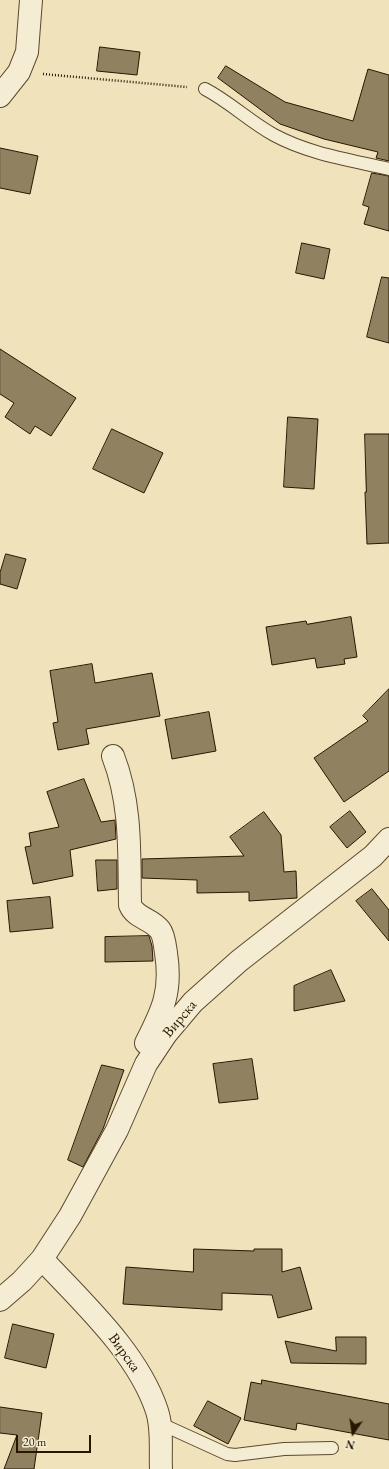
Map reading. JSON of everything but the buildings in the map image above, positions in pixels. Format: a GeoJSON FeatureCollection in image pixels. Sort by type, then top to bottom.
{"type":"FeatureCollection","features":[{"type":"Feature","properties":{"kind":"street"},"geometry":{"type":"LineString","coordinates":[[0,96],[19,72],[26,52],[31,0]]}},
{"type":"Feature","properties":{"kind":"street"},"geometry":{"type":"LineString","coordinates":[[113,756],[119,772],[129,822],[130,905],[132,912],[137,916],[152,922],[160,930],[169,968],[167,996],[160,1017],[145,1046],[144,1054],[146,1064]]}},
{"type":"Feature","properties":{"kind":"street","name":"Вирска"},"geometry":{"type":"LineString","coordinates":[[0,1300],[22,1281],[42,1259],[91,1180],[117,1130],[146,1064],[166,1034],[193,1002],[239,960],[373,856],[389,839]]}},
{"type":"Feature","properties":{"kind":"street","name":"Вирска"},"geometry":{"type":"LineString","coordinates":[[42,1259],[119,1343],[146,1386],[157,1412],[159,1423],[161,1469]]}},
{"type":"Feature","properties":{"kind":"lane"},"geometry":{"type":"LineString","coordinates":[[205,89],[273,134],[287,141],[308,149],[389,169]]}},
{"type":"Feature","properties":{"kind":"lane"},"geometry":{"type":"LineString","coordinates":[[159,1423],[227,1454],[235,1455],[284,1449],[332,1448]]}},
{"type":"Feature","properties":{"kind":"path"},"geometry":{"type":"LineString","coordinates":[[19,72],[205,89]]}}]}
